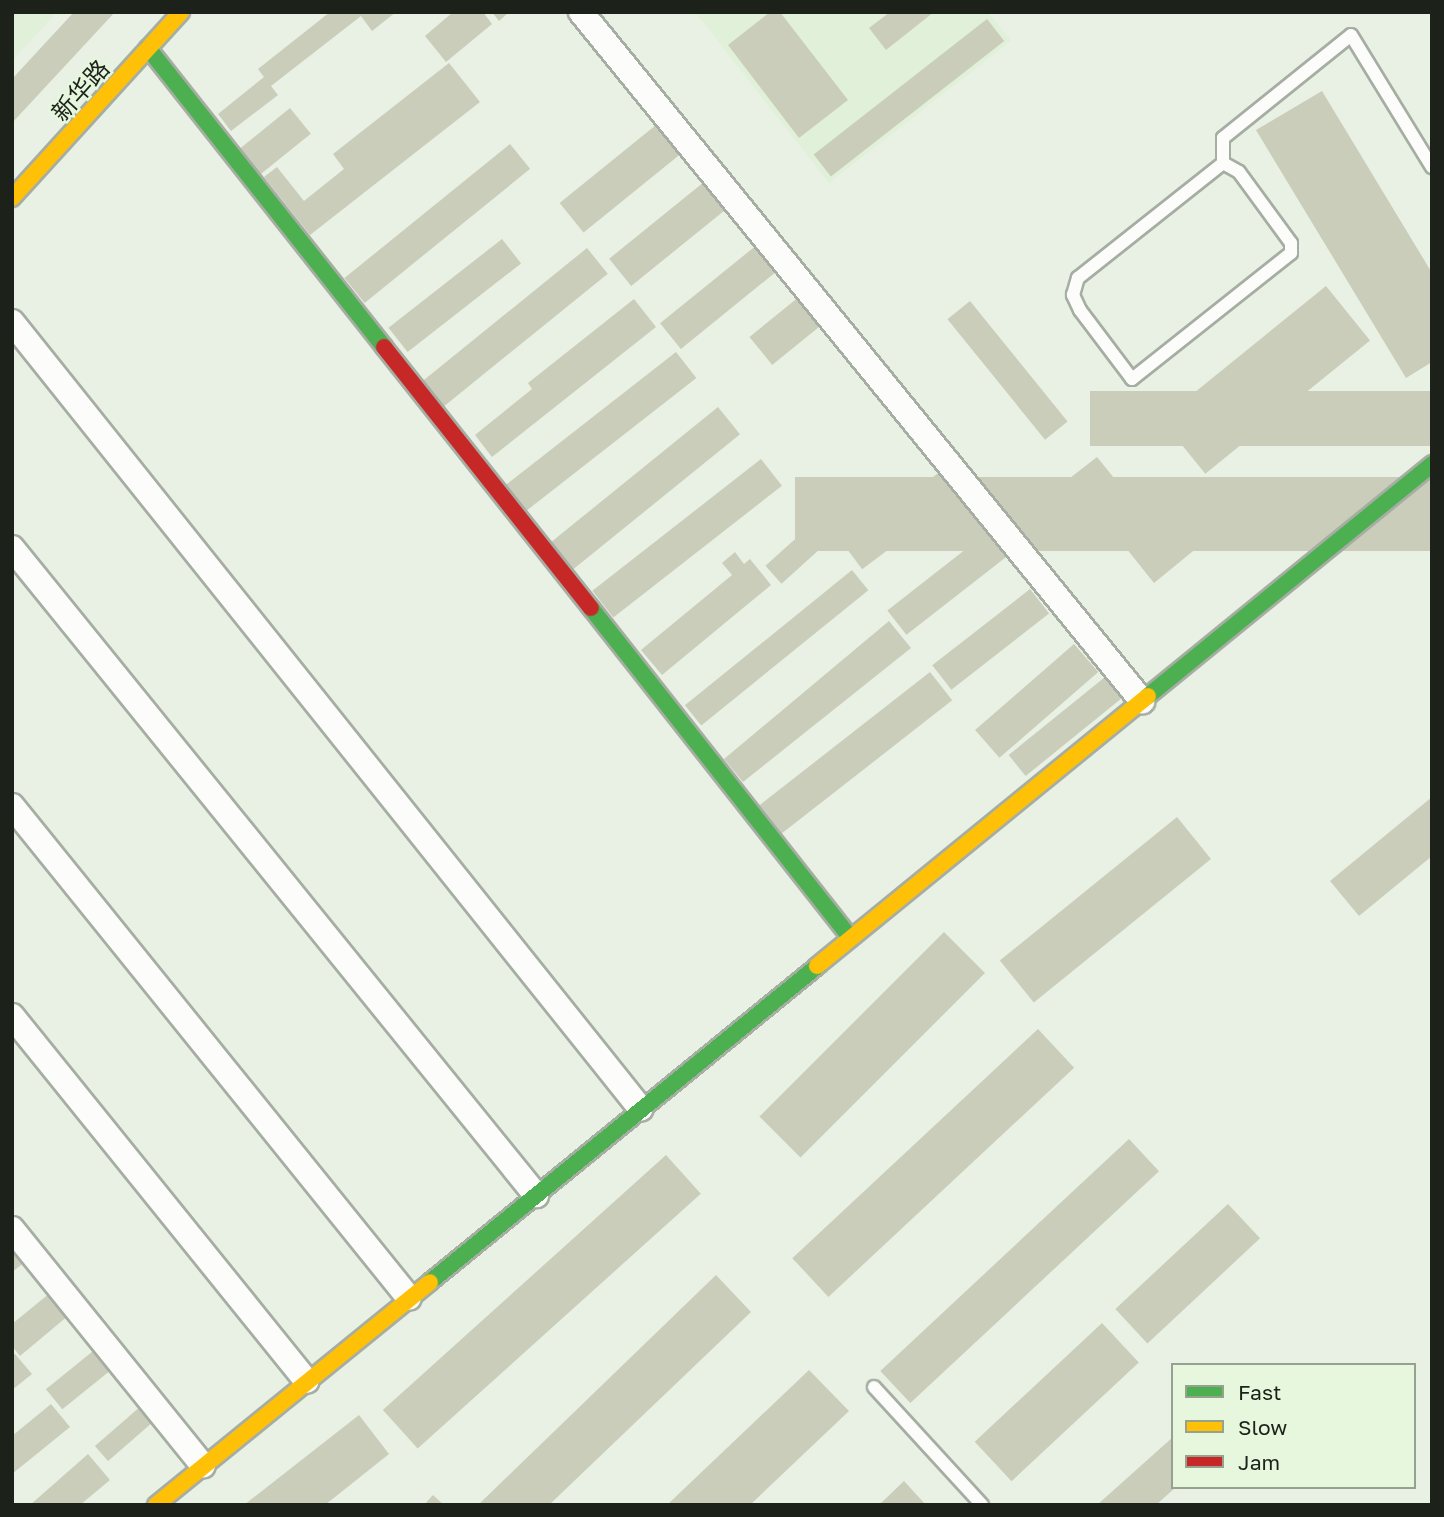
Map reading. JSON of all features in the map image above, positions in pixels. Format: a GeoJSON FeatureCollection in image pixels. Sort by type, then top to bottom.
{"type":"FeatureCollection","features":[{"type":"Feature","properties":{"kind":"street","name":"新华路"},"geometry":{"type":"LineString","coordinates":[[12,198],[181,12]]}},
{"type":"Feature","properties":{"kind":"street"},"geometry":{"type":"LineString","coordinates":[[581,12],[1142,701]]}},
{"type":"Feature","properties":{"kind":"street"},"geometry":{"type":"LineString","coordinates":[[148,48],[851,938]]}},
{"type":"Feature","properties":{"kind":"street"},"geometry":{"type":"LineString","coordinates":[[12,322],[642,1109]]}},
{"type":"Feature","properties":{"kind":"street"},"geometry":{"type":"LineString","coordinates":[[156,1505],[1432,464]]}},
{"type":"Feature","properties":{"kind":"street"},"geometry":{"type":"LineString","coordinates":[[12,548],[536,1195]]}},
{"type":"Feature","properties":{"kind":"street"},"geometry":{"type":"LineString","coordinates":[[12,806],[409,1298]]}},
{"type":"Feature","properties":{"kind":"street"},"geometry":{"type":"LineString","coordinates":[[12,1017],[307,1381]]}},
{"type":"Feature","properties":{"kind":"street"},"geometry":{"type":"LineString","coordinates":[[12,1229],[203,1466]]}},
{"type":"Feature","properties":{"kind":"lane"},"geometry":{"type":"LineString","coordinates":[[1223,163],[1223,138],[1351,35],[1432,167]]}},
{"type":"Feature","properties":{"kind":"lane"},"geometry":{"type":"LineString","coordinates":[[1223,163],[1239,172],[1291,243],[1291,253],[1132,379],[1080,310],[1073,295],[1079,278],[1223,163]]}},
{"type":"Feature","properties":{"kind":"lane"},"geometry":{"type":"LineString","coordinates":[[874,1387],[982,1505]]}},
{"type":"Feature","properties":{"kind":"shaded area"},"geometry":{"type":"Polygon","coordinates":[[[12,12],[57,12],[12,61],[12,12]]]}},
{"type":"Feature","properties":{"kind":"shaded area"},"geometry":{"type":"Polygon","coordinates":[[[695,12],[988,12],[1011,41],[829,183],[695,12]]]}},
{"type":"Feature","properties":{"kind":"building"},"geometry":{"type":"Polygon","coordinates":[[[74,12],[115,12],[12,123],[12,79],[74,12]]]}},
{"type":"Feature","properties":{"kind":"building"},"geometry":{"type":"Polygon","coordinates":[[[330,12],[396,12],[372,31],[361,16],[271,86],[278,95],[231,131],[218,114],[264,77],[258,69],[330,12]]]}},
{"type":"Feature","properties":{"kind":"building"},"geometry":{"type":"Polygon","coordinates":[[[453,12],[483,12],[492,24],[446,62],[425,36],[453,12]]]}},
{"type":"Feature","properties":{"kind":"building"},"geometry":{"type":"Polygon","coordinates":[[[492,12],[509,12],[499,21],[492,12]]]}},
{"type":"Feature","properties":{"kind":"building"},"geometry":{"type":"Polygon","coordinates":[[[770,12],[780,12],[848,100],[799,138],[728,45],[770,12]]]}},
{"type":"Feature","properties":{"kind":"building"},"geometry":{"type":"Polygon","coordinates":[[[890,12],[934,12],[886,50],[869,28],[890,12]]]}},
{"type":"Feature","properties":{"kind":"building"},"geometry":{"type":"Polygon","coordinates":[[[987,19],[1004,41],[831,177],[814,154],[987,19]]]}},
{"type":"Feature","properties":{"kind":"building"},"geometry":{"type":"Polygon","coordinates":[[[449,63],[480,102],[310,235],[264,177],[277,167],[304,201],[344,169],[333,154],[449,63]]]}},
{"type":"Feature","properties":{"kind":"building"},"geometry":{"type":"Polygon","coordinates":[[[1322,91],[1432,273],[1432,362],[1406,378],[1256,130],[1322,91]]]}},
{"type":"Feature","properties":{"kind":"building"},"geometry":{"type":"Polygon","coordinates":[[[290,108],[311,134],[257,177],[236,151],[290,108]]]}},
{"type":"Feature","properties":{"kind":"building"},"geometry":{"type":"Polygon","coordinates":[[[656,125],[680,155],[584,233],[560,203],[656,125]]]}},
{"type":"Feature","properties":{"kind":"building"},"geometry":{"type":"Polygon","coordinates":[[[510,144],[530,169],[365,303],[344,278],[510,144]]]}},
{"type":"Feature","properties":{"kind":"building"},"geometry":{"type":"Polygon","coordinates":[[[704,182],[726,209],[631,286],[609,259],[704,182]]]}},
{"type":"Feature","properties":{"kind":"building"},"geometry":{"type":"Polygon","coordinates":[[[502,239],[521,263],[408,352],[389,328],[502,239]]]}},
{"type":"Feature","properties":{"kind":"building"},"geometry":{"type":"Polygon","coordinates":[[[758,244],[779,270],[681,349],[660,323],[758,244]]]}},
{"type":"Feature","properties":{"kind":"building"},"geometry":{"type":"Polygon","coordinates":[[[587,248],[608,274],[444,406],[423,381],[587,248]]]}},
{"type":"Feature","properties":{"kind":"building"},"geometry":{"type":"Polygon","coordinates":[[[1326,286],[1370,340],[1205,474],[1161,419],[1326,286]]]}},
{"type":"Feature","properties":{"kind":"building"},"geometry":{"type":"Polygon","coordinates":[[[800,296],[823,324],[772,365],[749,337],[800,296]]]}},
{"type":"Feature","properties":{"kind":"building"},"geometry":{"type":"Polygon","coordinates":[[[634,299],[656,327],[492,457],[475,435],[532,389],[528,383],[634,299]]]}},
{"type":"Feature","properties":{"kind":"building"},"geometry":{"type":"Polygon","coordinates":[[[970,301],[1068,421],[1045,440],[947,319],[970,301]]]}},
{"type":"Feature","properties":{"kind":"building"},"geometry":{"type":"Polygon","coordinates":[[[676,352],[696,378],[527,510],[507,484],[676,352]]]}},
{"type":"Feature","properties":{"kind":"building"},"geometry":{"type":"Polygon","coordinates":[[[1090,391],[1432,391],[1432,446],[1090,446],[1090,391]]]}},
{"type":"Feature","properties":{"kind":"building"},"geometry":{"type":"Polygon","coordinates":[[[718,407],[740,434],[573,570],[551,542],[718,407]]]}},
{"type":"Feature","properties":{"kind":"building"},"geometry":{"type":"Polygon","coordinates":[[[1097,457],[1144,515],[1178,489],[1214,534],[1154,583],[1070,478],[1097,457]]]}},
{"type":"Feature","properties":{"kind":"building"},"geometry":{"type":"Polygon","coordinates":[[[761,459],[782,486],[613,618],[592,591],[761,459]]]}},
{"type":"Feature","properties":{"kind":"building"},"geometry":{"type":"Polygon","coordinates":[[[941,471],[960,496],[862,569],[844,544],[941,471]]]}},
{"type":"Feature","properties":{"kind":"building"},"geometry":{"type":"Polygon","coordinates":[[[795,477],[1432,477],[1432,551],[795,551],[795,477]]]}},
{"type":"Feature","properties":{"kind":"building"},"geometry":{"type":"Polygon","coordinates":[[[813,523],[829,541],[781,584],[765,566],[813,523]]]}},
{"type":"Feature","properties":{"kind":"building"},"geometry":{"type":"Polygon","coordinates":[[[989,531],[1008,555],[906,635],[887,610],[989,531]]]}},
{"type":"Feature","properties":{"kind":"building"},"geometry":{"type":"Polygon","coordinates":[[[735,552],[744,564],[750,559],[771,585],[662,675],[641,650],[732,575],[722,563],[735,552]]]}},
{"type":"Feature","properties":{"kind":"building"},"geometry":{"type":"Polygon","coordinates":[[[852,570],[868,590],[701,726],[685,705],[852,570]]]}},
{"type":"Feature","properties":{"kind":"building"},"geometry":{"type":"Polygon","coordinates":[[[1030,589],[1049,613],[951,690],[932,665],[1030,589]]]}},
{"type":"Feature","properties":{"kind":"building"},"geometry":{"type":"Polygon","coordinates":[[[889,621],[911,648],[743,782],[724,759],[889,621]]]}},
{"type":"Feature","properties":{"kind":"building"},"geometry":{"type":"Polygon","coordinates":[[[1074,644],[1098,672],[999,758],[975,730],[1074,644]]]}},
{"type":"Feature","properties":{"kind":"building"},"geometry":{"type":"Polygon","coordinates":[[[930,672],[952,700],[782,833],[760,805],[930,672]]]}},
{"type":"Feature","properties":{"kind":"building"},"geometry":{"type":"Polygon","coordinates":[[[1105,677],[1122,698],[1026,776],[1009,755],[1105,677]]]}},
{"type":"Feature","properties":{"kind":"building"},"geometry":{"type":"Polygon","coordinates":[[[1432,797],[1432,856],[1359,916],[1330,881],[1432,797]]]}},
{"type":"Feature","properties":{"kind":"building"},"geometry":{"type":"Polygon","coordinates":[[[1177,817],[1211,859],[1034,1002],[1000,960],[1177,817]]]}},
{"type":"Feature","properties":{"kind":"building"},"geometry":{"type":"Polygon","coordinates":[[[944,932],[985,973],[800,1158],[759,1117],[944,932]]]}},
{"type":"Feature","properties":{"kind":"building"},"geometry":{"type":"Polygon","coordinates":[[[1038,1029],[1074,1068],[828,1297],[792,1258],[1038,1029]]]}},
{"type":"Feature","properties":{"kind":"building"},"geometry":{"type":"Polygon","coordinates":[[[1129,1139],[1159,1171],[910,1403],[880,1371],[1129,1139]]]}},
{"type":"Feature","properties":{"kind":"building"},"geometry":{"type":"Polygon","coordinates":[[[666,1155],[701,1194],[418,1449],[383,1410],[666,1155]]]}},
{"type":"Feature","properties":{"kind":"building"},"geometry":{"type":"Polygon","coordinates":[[[1228,1204],[1260,1238],[1147,1343],[1115,1309],[1228,1204]]]}},
{"type":"Feature","properties":{"kind":"building"},"geometry":{"type":"Polygon","coordinates":[[[12,1245],[25,1262],[12,1272],[12,1245]]]}},
{"type":"Feature","properties":{"kind":"building"},"geometry":{"type":"Polygon","coordinates":[[[716,1275],[751,1312],[549,1505],[478,1505],[716,1275]]]}},
{"type":"Feature","properties":{"kind":"building"},"geometry":{"type":"Polygon","coordinates":[[[50,1293],[69,1315],[20,1356],[12,1346],[12,1324],[50,1293]]]}},
{"type":"Feature","properties":{"kind":"building"},"geometry":{"type":"Polygon","coordinates":[[[1102,1323],[1139,1362],[1012,1481],[975,1442],[1102,1323]]]}},
{"type":"Feature","properties":{"kind":"building"},"geometry":{"type":"Polygon","coordinates":[[[98,1347],[114,1367],[62,1409],[46,1389],[98,1347]]]}},
{"type":"Feature","properties":{"kind":"building"},"geometry":{"type":"Polygon","coordinates":[[[15,1354],[32,1374],[12,1390],[12,1356],[15,1354]]]}},
{"type":"Feature","properties":{"kind":"building"},"geometry":{"type":"Polygon","coordinates":[[[809,1370],[849,1411],[750,1505],[667,1505],[809,1370]]]}},
{"type":"Feature","properties":{"kind":"building"},"geometry":{"type":"Polygon","coordinates":[[[51,1404],[70,1427],[12,1474],[12,1436],[51,1404]]]}},
{"type":"Feature","properties":{"kind":"building"},"geometry":{"type":"Polygon","coordinates":[[[141,1406],[154,1421],[108,1461],[95,1446],[141,1406]]]}},
{"type":"Feature","properties":{"kind":"building"},"geometry":{"type":"Polygon","coordinates":[[[359,1415],[389,1454],[325,1505],[244,1505],[359,1415]]]}},
{"type":"Feature","properties":{"kind":"building"},"geometry":{"type":"Polygon","coordinates":[[[1171,1439],[1171,1489],[1174,1489],[1156,1505],[1097,1505],[1171,1439]]]}},
{"type":"Feature","properties":{"kind":"building"},"geometry":{"type":"Polygon","coordinates":[[[88,1454],[110,1480],[80,1505],[30,1505],[88,1454]]]}},
{"type":"Feature","properties":{"kind":"building"},"geometry":{"type":"Polygon","coordinates":[[[904,1481],[926,1505],[879,1505],[904,1481]]]}},
{"type":"Feature","properties":{"kind":"building"},"geometry":{"type":"Polygon","coordinates":[[[433,1495],[444,1505],[424,1505],[433,1495]]]}},
{"type":"Feature","properties":{"kind":"traffic: fast"},"geometry":{"type":"LineString","coordinates":[[148,48],[384,347]]}},
{"type":"Feature","properties":{"kind":"traffic: fast"},"geometry":{"type":"LineString","coordinates":[[1148,696],[1432,464]]}},
{"type":"Feature","properties":{"kind":"traffic: fast"},"geometry":{"type":"LineString","coordinates":[[591,608],[851,938]]}},
{"type":"Feature","properties":{"kind":"traffic: fast"},"geometry":{"type":"LineString","coordinates":[[430,1282],[817,966]]}},
{"type":"Feature","properties":{"kind":"traffic: slow"},"geometry":{"type":"LineString","coordinates":[[12,198],[181,12]]}},
{"type":"Feature","properties":{"kind":"traffic: slow"},"geometry":{"type":"LineString","coordinates":[[817,966],[1148,696]]}},
{"type":"Feature","properties":{"kind":"traffic: slow"},"geometry":{"type":"LineString","coordinates":[[156,1505],[430,1282]]}},
{"type":"Feature","properties":{"kind":"traffic: jam"},"geometry":{"type":"LineString","coordinates":[[384,347],[591,608]]}}]}
